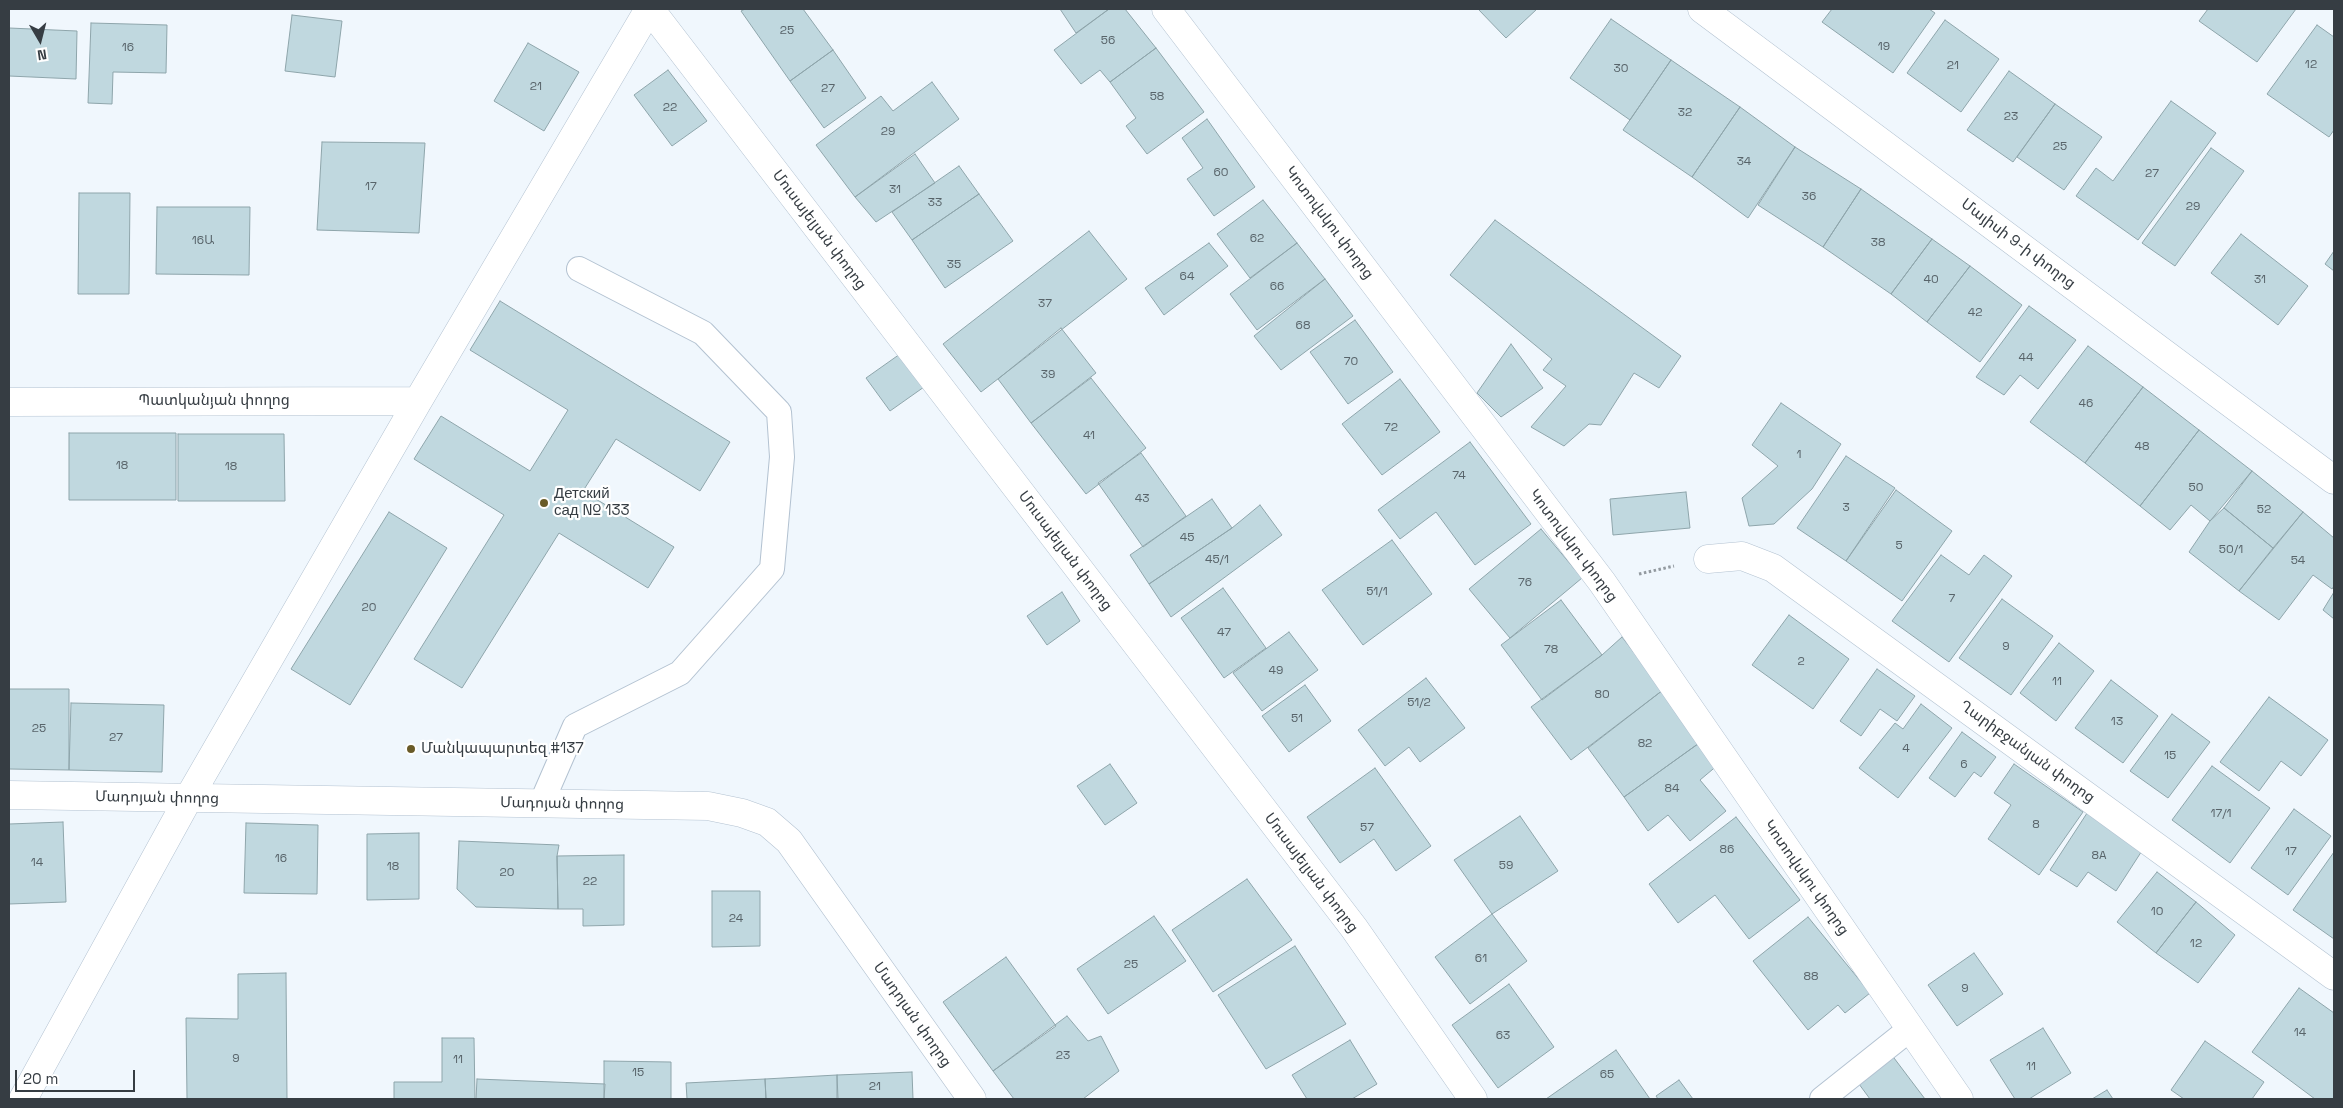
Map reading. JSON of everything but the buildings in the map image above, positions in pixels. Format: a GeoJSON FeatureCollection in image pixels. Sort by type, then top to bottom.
{"type":"FeatureCollection","features":[{"type":"Feature","properties":{"kind":"street"},"geometry":{"type":"LineString","coordinates":[[23,1099],[188,799],[418,401],[649,9]]}},
{"type":"Feature","properties":{"kind":"street","name":"Մուսայելյան փողոց"},"geometry":{"type":"LineString","coordinates":[[649,9],[1354,928],[1473,1099]]}},
{"type":"Feature","properties":{"kind":"street","name":"Կոտովսկու փողոց"},"geometry":{"type":"LineString","coordinates":[[1166,9],[1602,582],[1959,1099]]}},
{"type":"Feature","properties":{"kind":"street","name":"Մայիսի 9-ի փողոց"},"geometry":{"type":"LineString","coordinates":[[1702,9],[2334,480]]}},
{"type":"Feature","properties":{"kind":"street","name":"Պատկանյան փողոց"},"geometry":{"type":"LineString","coordinates":[[9,402],[418,401]]}},
{"type":"Feature","properties":{"kind":"street","name":"Ղարիբջանյան փողոց"},"geometry":{"type":"LineString","coordinates":[[1708,559],[1742,556],[1773,568],[2334,976]]}},
{"type":"Feature","properties":{"kind":"street","name":"Մադոյան փողոց"},"geometry":{"type":"LineString","coordinates":[[9,795],[708,806],[742,813],[767,822],[789,841],[972,1099]]}},
{"type":"Feature","properties":{"kind":"lane"},"geometry":{"type":"LineString","coordinates":[[541,804],[575,726],[620,701],[680,673],[772,569],[782,457],[779,412],[703,333],[580,269]]}},
{"type":"Feature","properties":{"kind":"lane"},"geometry":{"type":"LineString","coordinates":[[1822,1099],[1910,1029]]}},
{"type":"Feature","properties":{"kind":"path"},"geometry":{"type":"LineString","coordinates":[[1602,582],[1708,559]]}},
{"type":"Feature","properties":{"kind":"place","name":"Детский сад № 133"},"geometry":{"type":"Point","coordinates":[544,503]}},
{"type":"Feature","properties":{"kind":"place","name":"Մանկապարտեզ #137"},"geometry":{"type":"Point","coordinates":[411,749]}}]}
